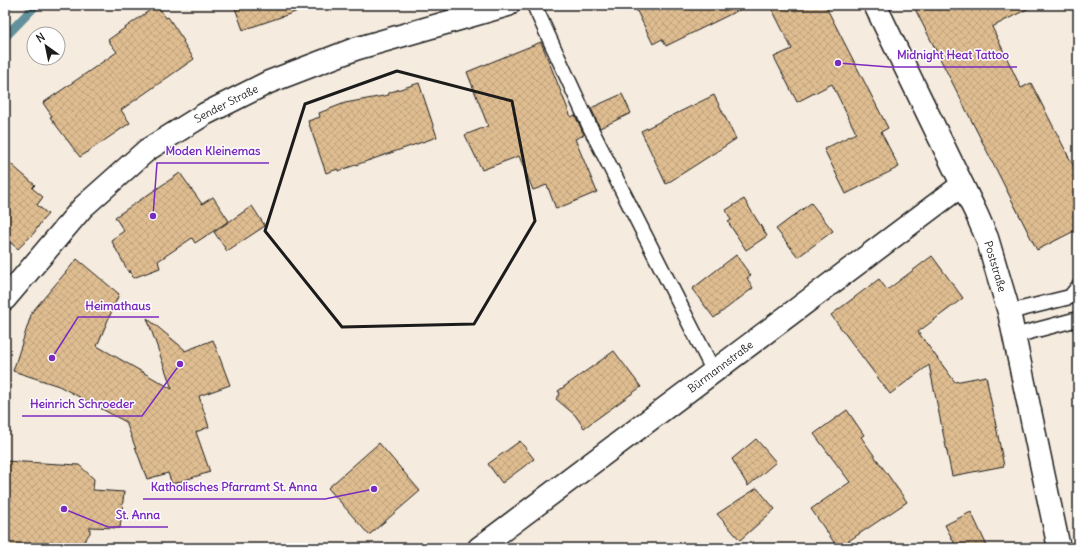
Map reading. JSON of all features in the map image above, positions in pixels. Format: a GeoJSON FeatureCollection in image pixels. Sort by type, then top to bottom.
{"type":"FeatureCollection","features":[{"type":"Feature","properties":{"kind":"street","name":"Sender Straße"},"geometry":{"type":"LineString","coordinates":[[5,299],[83,207],[147,150],[205,114],[269,82],[355,49],[508,5]]}},
{"type":"Feature","properties":{"kind":"street","name":"Poststraße"},"geometry":{"type":"LineString","coordinates":[[874,5],[987,238],[1009,312],[1059,548]]}},
{"type":"Feature","properties":{"kind":"street","name":"Bürmannstraße"},"geometry":{"type":"LineString","coordinates":[[479,548],[962,185]]}},
{"type":"Feature","properties":{"kind":"lane"},"geometry":{"type":"LineString","coordinates":[[534,5],[590,127],[714,372]]}},
{"type":"Feature","properties":{"kind":"lane"},"geometry":{"type":"LineString","coordinates":[[1009,312],[1070,297],[1078,287]]}},
{"type":"Feature","properties":{"kind":"lane"},"geometry":{"type":"LineString","coordinates":[[1014,336],[1078,319]]}},
{"type":"Feature","properties":{"kind":"highlighted area"},"geometry":{"type":"Polygon","coordinates":[[[397,71],[512,101],[535,221],[474,324],[342,327],[265,231],[305,104],[397,71]]]}},
{"type":"Feature","properties":{"kind":"building"},"geometry":{"type":"Polygon","coordinates":[[[157,5],[166,18],[168,17],[194,59],[121,110],[130,123],[80,157],[50,117],[52,116],[43,103],[117,52],[108,40],[157,5]]]}},
{"type":"Feature","properties":{"kind":"building"},"geometry":{"type":"Polygon","coordinates":[[[234,5],[304,5],[304,9],[243,30],[234,5]]]}},
{"type":"Feature","properties":{"kind":"building"},"geometry":{"type":"Polygon","coordinates":[[[634,5],[749,5],[666,46],[662,39],[653,44],[634,5]]]}},
{"type":"Feature","properties":{"kind":"building"},"geometry":{"type":"Polygon","coordinates":[[[770,5],[825,5],[888,128],[881,132],[899,167],[846,194],[824,149],[856,133],[832,84],[797,102],[774,57],[792,49],[770,5]]]}},
{"type":"Feature","properties":{"kind":"building"},"geometry":{"type":"Polygon","coordinates":[[[913,5],[1035,5],[992,27],[1021,88],[1031,83],[1078,175],[1078,229],[1037,250],[913,5]]]}},
{"type":"Feature","properties":{"kind":"building"},"geometry":{"type":"Polygon","coordinates":[[[541,42],[571,117],[575,115],[584,135],[575,139],[597,192],[556,209],[547,185],[533,190],[519,156],[482,170],[465,135],[488,126],[467,72],[541,42]]]}},
{"type":"Feature","properties":{"kind":"building"},"geometry":{"type":"Polygon","coordinates":[[[419,83],[437,137],[338,171],[338,169],[326,173],[308,121],[320,117],[319,113],[345,103],[389,95],[388,93],[419,83]]]}},
{"type":"Feature","properties":{"kind":"building"},"geometry":{"type":"Polygon","coordinates":[[[622,94],[631,113],[600,128],[591,108],[622,94]]]}},
{"type":"Feature","properties":{"kind":"building"},"geometry":{"type":"Polygon","coordinates":[[[714,95],[736,139],[666,184],[641,131],[714,95]]]}},
{"type":"Feature","properties":{"kind":"building"},"geometry":{"type":"Polygon","coordinates":[[[5,159],[35,185],[32,188],[43,197],[37,205],[48,214],[34,233],[18,249],[5,238],[5,159]]]}},
{"type":"Feature","properties":{"kind":"building"},"geometry":{"type":"Polygon","coordinates":[[[180,173],[202,204],[213,197],[229,221],[195,243],[192,238],[158,261],[160,268],[133,278],[130,270],[129,273],[111,240],[124,231],[115,217],[180,173]]]}},
{"type":"Feature","properties":{"kind":"building"},"geometry":{"type":"Polygon","coordinates":[[[744,199],[767,236],[746,250],[728,222],[731,220],[726,210],[744,199]]]}},
{"type":"Feature","properties":{"kind":"building"},"geometry":{"type":"Polygon","coordinates":[[[811,203],[833,231],[798,257],[776,229],[811,203]]]}},
{"type":"Feature","properties":{"kind":"building"},"geometry":{"type":"Polygon","coordinates":[[[252,206],[265,226],[227,251],[214,232],[252,206]]]}},
{"type":"Feature","properties":{"kind":"building"},"geometry":{"type":"Polygon","coordinates":[[[736,255],[751,276],[747,278],[753,288],[714,318],[692,289],[736,255]]]}},
{"type":"Feature","properties":{"kind":"building"},"geometry":{"type":"Polygon","coordinates":[[[932,256],[963,298],[918,332],[955,382],[986,376],[1004,466],[952,476],[929,365],[890,394],[831,315],[879,279],[887,290],[932,256]]]}},
{"type":"Feature","properties":{"kind":"building"},"geometry":{"type":"Polygon","coordinates":[[[77,259],[119,294],[97,346],[172,389],[147,318],[185,351],[213,340],[230,385],[199,396],[209,427],[196,432],[210,472],[172,484],[168,473],[147,479],[126,422],[59,386],[13,371],[32,312],[77,259]]]}},
{"type":"Feature","properties":{"kind":"building"},"geometry":{"type":"Polygon","coordinates":[[[614,351],[641,387],[584,428],[575,415],[556,399],[560,394],[558,391],[614,351]]]}},
{"type":"Feature","properties":{"kind":"building"},"geometry":{"type":"Polygon","coordinates":[[[847,410],[864,435],[861,437],[907,502],[838,548],[811,509],[850,482],[814,434],[847,410]]]}},
{"type":"Feature","properties":{"kind":"building"},"geometry":{"type":"Polygon","coordinates":[[[756,439],[776,462],[748,486],[732,459],[756,439]]]}},
{"type":"Feature","properties":{"kind":"building"},"geometry":{"type":"Polygon","coordinates":[[[520,441],[534,459],[502,483],[488,464],[520,441]]]}},
{"type":"Feature","properties":{"kind":"building"},"geometry":{"type":"Polygon","coordinates":[[[379,443],[420,491],[369,535],[328,488],[379,443]]]}},
{"type":"Feature","properties":{"kind":"building"},"geometry":{"type":"Polygon","coordinates":[[[5,461],[79,465],[94,479],[93,490],[124,492],[120,528],[90,527],[90,533],[83,543],[75,548],[5,546],[5,461]]]}},
{"type":"Feature","properties":{"kind":"building"},"geometry":{"type":"Polygon","coordinates":[[[757,488],[775,509],[740,540],[717,514],[757,488]]]}},
{"type":"Feature","properties":{"kind":"building"},"geometry":{"type":"Polygon","coordinates":[[[971,512],[988,548],[957,548],[945,525],[971,512]]]}},
{"type":"Feature","properties":{"kind":"waterway"},"geometry":{"type":"LineString","coordinates":[[5,37],[36,5]]}},
{"type":"Feature","properties":{"kind":"place","name":"Midnight Heat Tattoo"},"geometry":{"type":"Point","coordinates":[838,63]}},
{"type":"Feature","properties":{"kind":"place","name":"Moden Kleinemas"},"geometry":{"type":"Point","coordinates":[153,216]}},
{"type":"Feature","properties":{"kind":"place","name":"Heimathaus"},"geometry":{"type":"Point","coordinates":[52,358]}},
{"type":"Feature","properties":{"kind":"place","name":"Heinrich Schroeder"},"geometry":{"type":"Point","coordinates":[180,364]}},
{"type":"Feature","properties":{"kind":"place","name":"Katholisches Pfarramt St. Anna"},"geometry":{"type":"Point","coordinates":[374,489]}},
{"type":"Feature","properties":{"kind":"place","name":"St. Anna"},"geometry":{"type":"Point","coordinates":[64,509]}}]}
